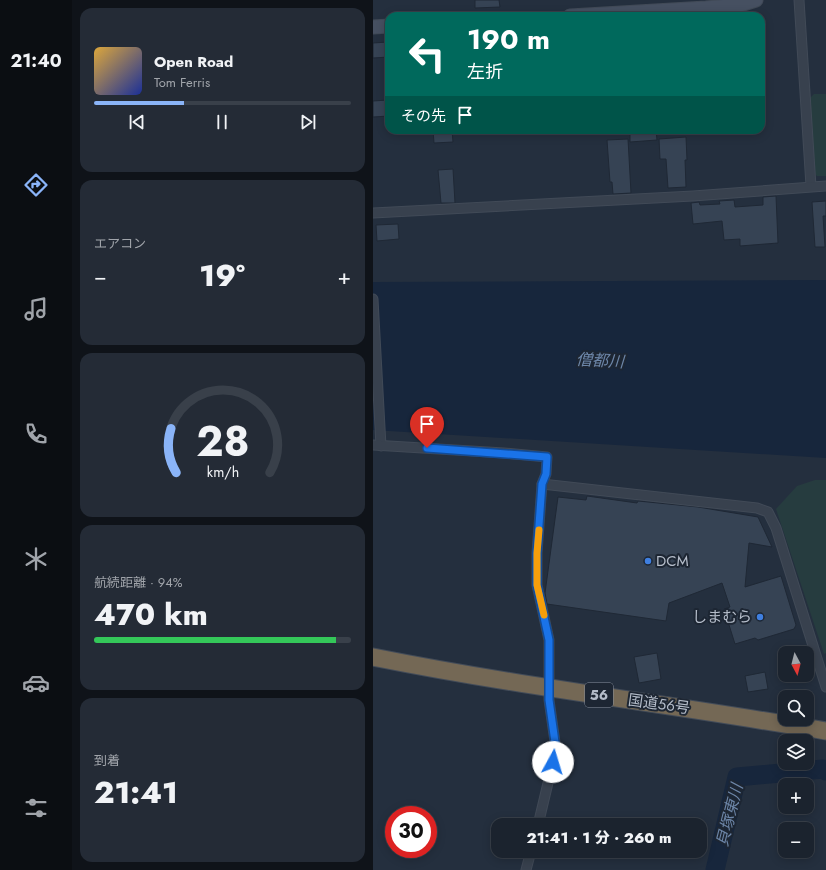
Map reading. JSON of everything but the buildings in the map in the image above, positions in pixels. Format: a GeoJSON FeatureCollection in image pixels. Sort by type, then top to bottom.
{"type":"FeatureCollection","features":[{"type":"Feature","properties":{"kind":"highway","name":"国道56号"},"geometry":{"type":"LineString","coordinates":[[373,657],[430,668],[723,713],[826,731]]}},
{"type":"Feature","properties":{"kind":"main road"},"geometry":{"type":"LineString","coordinates":[[638,12],[740,5],[756,0]]}},
{"type":"Feature","properties":{"kind":"main road"},"geometry":{"type":"LineString","coordinates":[[373,27],[385,26]]}},
{"type":"Feature","properties":{"kind":"street"},"geometry":{"type":"LineString","coordinates":[[799,0],[811,186]]}},
{"type":"Feature","properties":{"kind":"street"},"geometry":{"type":"LineString","coordinates":[[373,213],[693,196],[826,186]]}},
{"type":"Feature","properties":{"kind":"street"},"geometry":{"type":"LineString","coordinates":[[373,300],[379,443],[547,457],[546,474],[542,484],[537,553],[537,585],[549,640],[549,700],[555,742],[553,762],[540,818]]}},
{"type":"Feature","properties":{"kind":"street"},"geometry":{"type":"LineString","coordinates":[[542,484],[757,508],[768,512],[776,528],[826,687]]}},
{"type":"Feature","properties":{"kind":"street"},"geometry":{"type":"LineString","coordinates":[[526,870],[529,858]]}},
{"type":"Feature","properties":{"kind":"green space"},"geometry":{"type":"Polygon","coordinates":[[[814,94],[826,94],[826,176],[817,176],[814,173],[809,99],[814,94]]]}},
{"type":"Feature","properties":{"kind":"green space"},"geometry":{"type":"Polygon","coordinates":[[[815,480],[826,480],[826,653],[824,654],[776,509],[797,486],[815,480]]]}},
{"type":"Feature","properties":{"kind":"water","name":"僧都川"},"geometry":{"type":"Polygon","coordinates":[[[826,280],[826,458],[373,430],[373,282],[826,280]]]}},
{"type":"Feature","properties":{"kind":"waterway","name":"貝塚東川"},"geometry":{"type":"LineString","coordinates":[[715,870],[737,777],[823,769],[826,771]]}},
{"type":"Feature","properties":{"kind":"slow traffic"},"geometry":{"type":"LineString","coordinates":[[539,530],[537,585],[544,615]]}},
{"type":"Feature","properties":{"kind":"place","name":"DCM"},"geometry":{"type":"Point","coordinates":[648,561]}},
{"type":"Feature","properties":{"kind":"place","name":"しまむら"},"geometry":{"type":"Point","coordinates":[760,617]}},
{"type":"Feature","properties":{"kind":"route"},"geometry":{"type":"LineString","coordinates":[[427,448],[547,457],[546,474],[542,484],[537,553],[537,585],[549,640],[549,700],[555,742],[553,762]]}}]}
